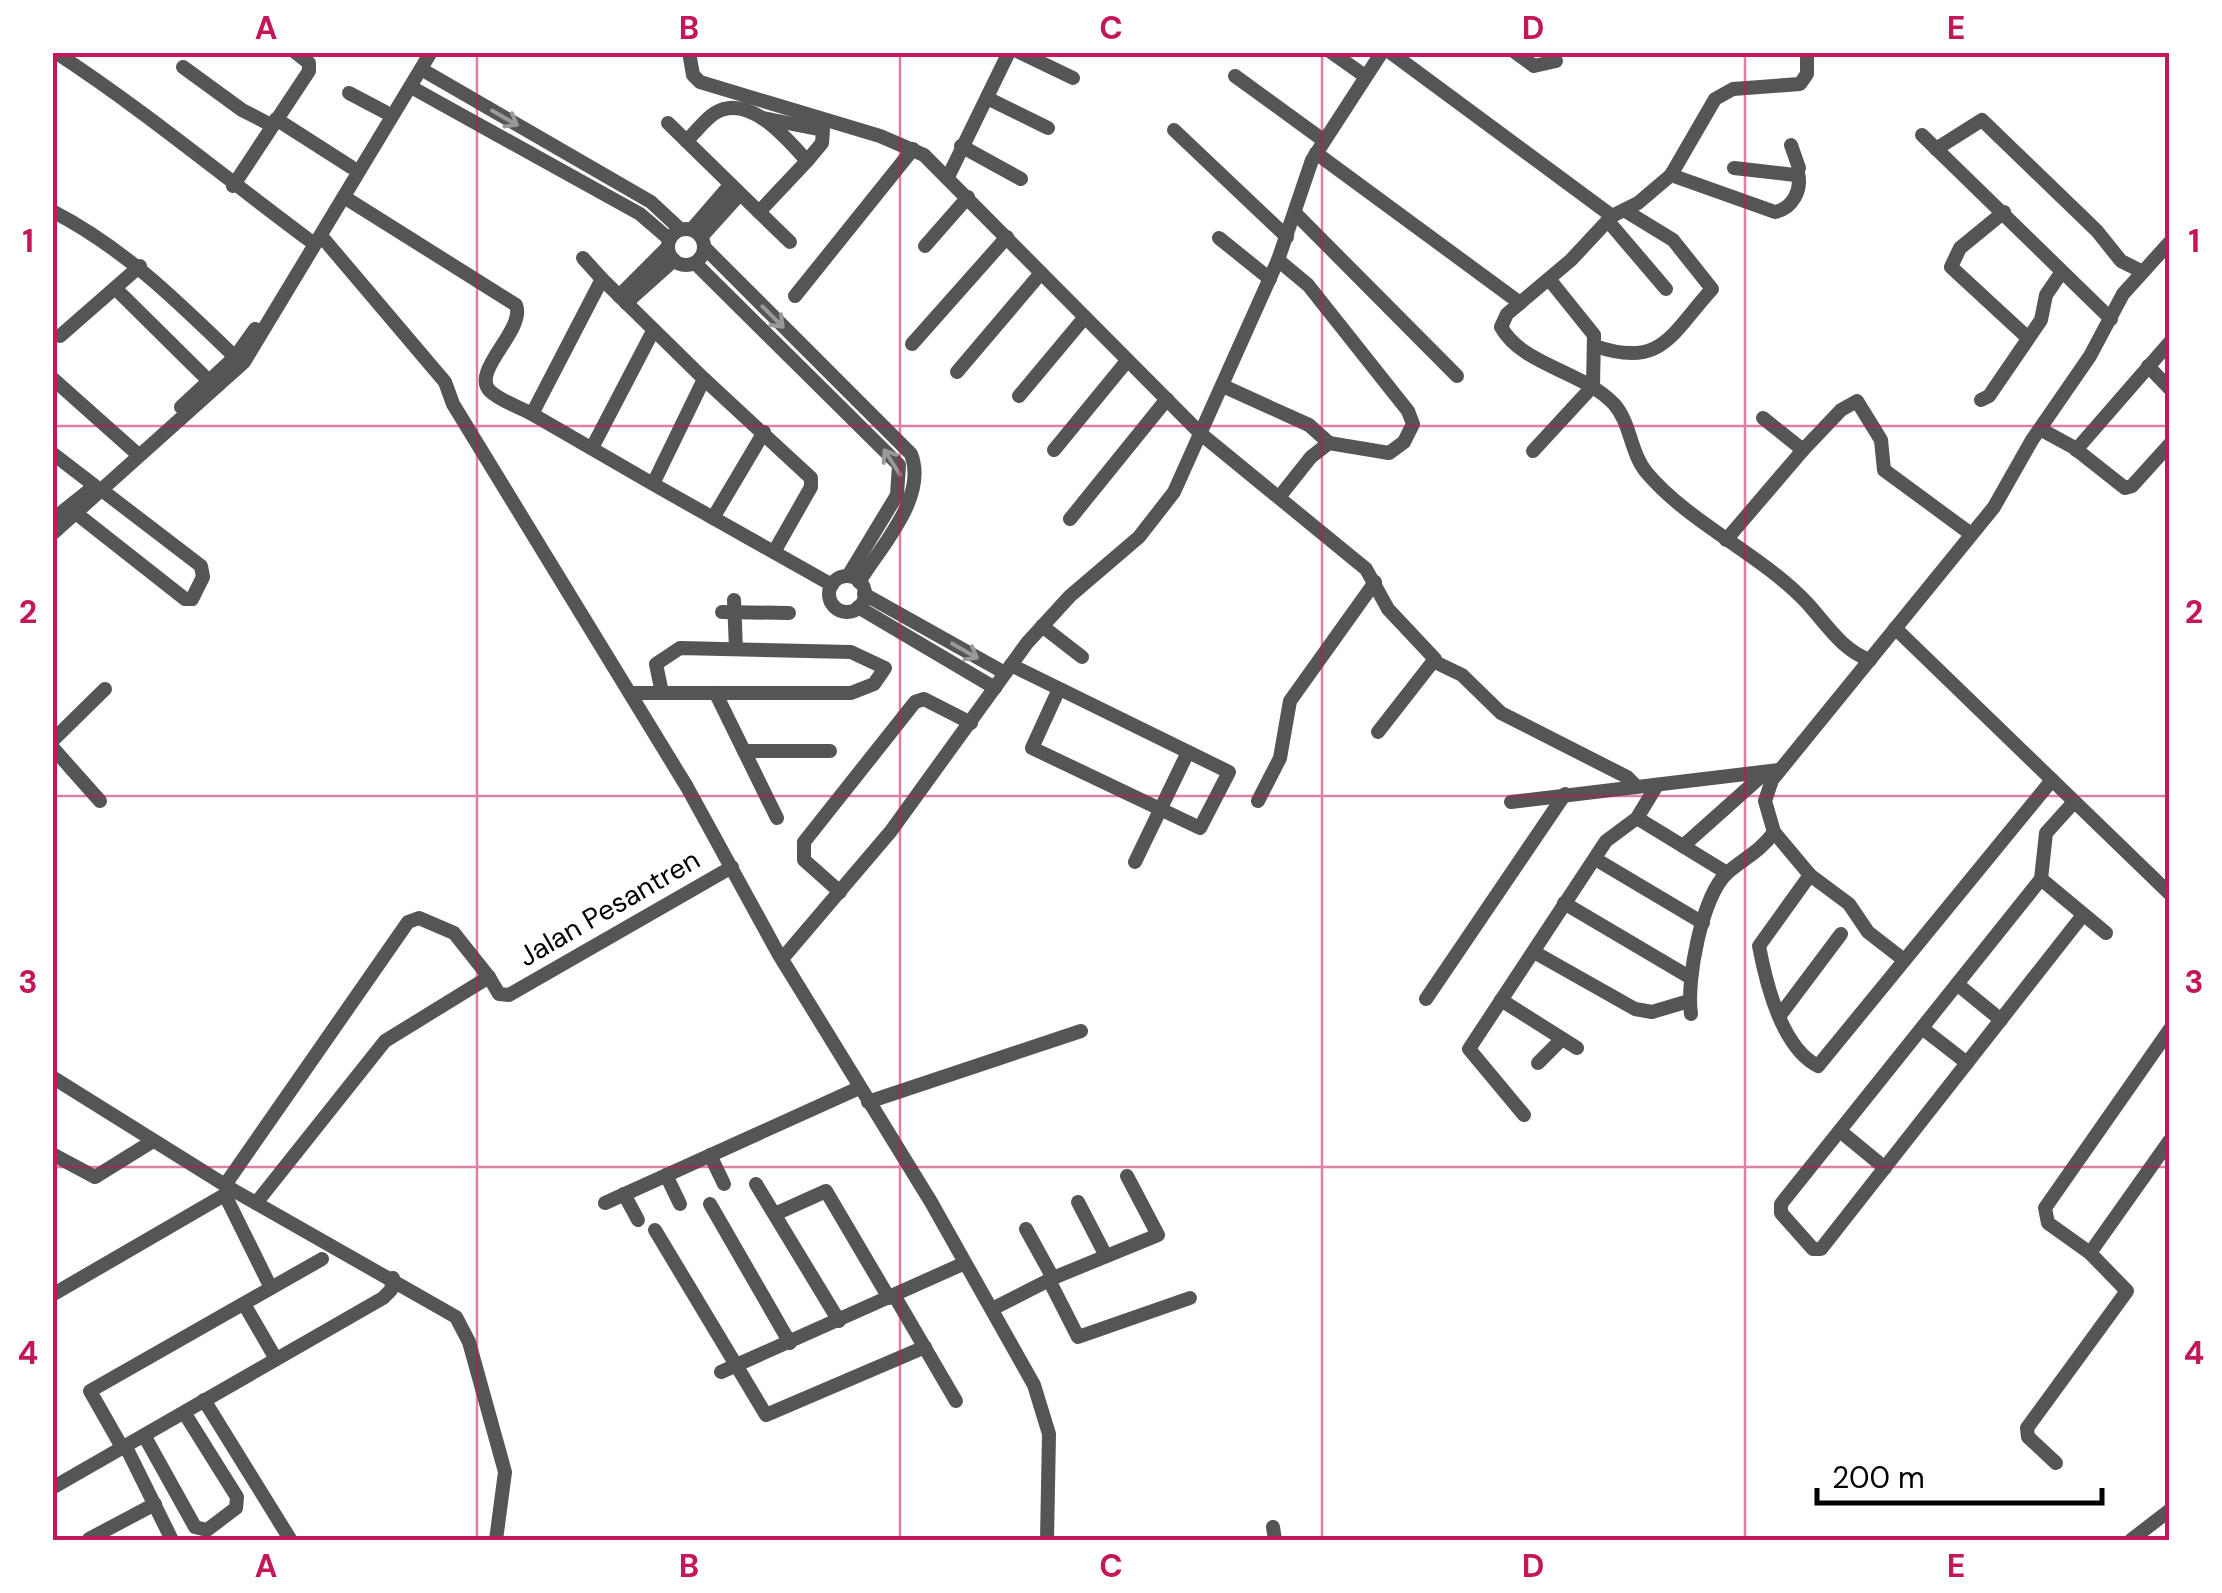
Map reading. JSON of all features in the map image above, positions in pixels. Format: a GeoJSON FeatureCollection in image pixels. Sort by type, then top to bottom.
{"type":"FeatureCollection","features":[{"type":"Feature","properties":{"kind":"street"},"geometry":{"type":"LineString","coordinates":[[55,52],[134,103],[233,186],[315,239],[434,365],[992,1309],[1044,1412],[1051,1460],[1046,1540]]}},
{"type":"Feature","properties":{"kind":"street"},"geometry":{"type":"LineString","coordinates":[[233,186],[310,66],[294,52]]}},
{"type":"Feature","properties":{"kind":"street"},"geometry":{"type":"LineString","coordinates":[[52,520],[99,489],[244,362],[315,239],[351,167],[421,52]]}},
{"type":"Feature","properties":{"kind":"street"},"geometry":{"type":"LineString","coordinates":[[52,534],[77,514],[134,451],[235,357],[344,196],[432,52]]}},
{"type":"Feature","properties":{"kind":"street"},"geometry":{"type":"LineString","coordinates":[[688,52],[693,75],[700,82],[914,150],[948,176],[1201,434],[1366,568],[1388,609],[1435,662],[1462,675],[1501,713],[1616,771],[1636,786]]}},
{"type":"Feature","properties":{"kind":"street"},"geometry":{"type":"LineString","coordinates":[[948,176],[1009,52]]}},
{"type":"Feature","properties":{"kind":"street"},"geometry":{"type":"LineString","coordinates":[[1020,52],[1074,78]]}},
{"type":"Feature","properties":{"kind":"street"},"geometry":{"type":"LineString","coordinates":[[1331,52],[1365,76]]}},
{"type":"Feature","properties":{"kind":"street"},"geometry":{"type":"LineString","coordinates":[[782,959],[840,892],[1042,626],[1157,516],[1174,492],[1278,260],[1319,147],[1382,52]]}},
{"type":"Feature","properties":{"kind":"street"},"geometry":{"type":"LineString","coordinates":[[1390,52],[1615,216],[1673,240],[1712,289],[1655,351],[1630,356],[1595,346]]}},
{"type":"Feature","properties":{"kind":"street"},"geometry":{"type":"LineString","coordinates":[[1514,52],[1539,67],[1556,60]]}},
{"type":"Feature","properties":{"kind":"street"},"geometry":{"type":"LineString","coordinates":[[1807,52],[1807,74],[1800,84],[1733,89],[1715,99],[1672,175],[1615,216],[1503,320],[1502,332],[1531,354],[1593,386],[1618,410],[1635,457],[1649,476],[1794,590],[1852,651],[1870,660]]}},
{"type":"Feature","properties":{"kind":"street"},"geometry":{"type":"LineString","coordinates":[[183,67],[242,110],[274,122],[351,167]]}},
{"type":"Feature","properties":{"kind":"street"},"geometry":{"type":"LineString","coordinates":[[421,69],[651,202],[684,241],[911,454],[917,472],[913,494],[886,525]]}},
{"type":"Feature","properties":{"kind":"street"},"geometry":{"type":"LineString","coordinates":[[1234,76],[1520,304]]}},
{"type":"Feature","properties":{"kind":"street"},"geometry":{"type":"LineString","coordinates":[[411,86],[684,241],[695,263],[895,459],[901,486],[847,612],[835,608],[829,597],[832,584]]}},
{"type":"Feature","properties":{"kind":"street"},"geometry":{"type":"LineString","coordinates":[[350,93],[385,112]]}},
{"type":"Feature","properties":{"kind":"street"},"geometry":{"type":"LineString","coordinates":[[987,98],[1048,128]]}},
{"type":"Feature","properties":{"kind":"street"},"geometry":{"type":"LineString","coordinates":[[686,141],[716,112],[729,109],[823,130],[822,143],[759,212]]}},
{"type":"Feature","properties":{"kind":"street"},"geometry":{"type":"LineString","coordinates":[[762,118],[807,162]]}},
{"type":"Feature","properties":{"kind":"street"},"geometry":{"type":"LineString","coordinates":[[1936,149],[1982,120],[2097,231],[2121,261],[2141,270]]}},
{"type":"Feature","properties":{"kind":"street"},"geometry":{"type":"LineString","coordinates":[[668,123],[790,242]]}},
{"type":"Feature","properties":{"kind":"street"},"geometry":{"type":"LineString","coordinates":[[1174,130],[1287,237]]}},
{"type":"Feature","properties":{"kind":"street"},"geometry":{"type":"LineString","coordinates":[[1922,135],[2110,320]]}},
{"type":"Feature","properties":{"kind":"street"},"geometry":{"type":"LineString","coordinates":[[1672,175],[1775,212],[1784,209],[1798,192],[1792,145]]}},
{"type":"Feature","properties":{"kind":"street"},"geometry":{"type":"LineString","coordinates":[[961,146],[1021,179]]}},
{"type":"Feature","properties":{"kind":"street"},"geometry":{"type":"LineString","coordinates":[[795,296],[914,150]]}},
{"type":"Feature","properties":{"kind":"street"},"geometry":{"type":"LineString","coordinates":[[1734,168],[1788,176],[1798,172]]}},
{"type":"Feature","properties":{"kind":"street"},"geometry":{"type":"LineString","coordinates":[[622,300],[735,190]]}},
{"type":"Feature","properties":{"kind":"street"},"geometry":{"type":"LineString","coordinates":[[344,196],[516,306],[517,320],[488,371],[486,384],[491,392],[832,584],[858,590],[995,688]]}},
{"type":"Feature","properties":{"kind":"street"},"geometry":{"type":"LineString","coordinates":[[926,246],[968,197]]}},
{"type":"Feature","properties":{"kind":"street"},"geometry":{"type":"LineString","coordinates":[[52,211],[96,233],[140,266],[235,357]]}},
{"type":"Feature","properties":{"kind":"street"},"geometry":{"type":"LineString","coordinates":[[2004,212],[1960,248],[1950,265],[2028,338]]}},
{"type":"Feature","properties":{"kind":"street"},"geometry":{"type":"LineString","coordinates":[[1295,213],[1457,376]]}},
{"type":"Feature","properties":{"kind":"street"},"geometry":{"type":"LineString","coordinates":[[1615,216],[1666,289]]}},
{"type":"Feature","properties":{"kind":"street"},"geometry":{"type":"LineString","coordinates":[[912,344],[1007,238]]}},
{"type":"Feature","properties":{"kind":"street"},"geometry":{"type":"LineString","coordinates":[[1219,238],[1270,279]]}},
{"type":"Feature","properties":{"kind":"street"},"geometry":{"type":"LineString","coordinates":[[1683,846],[1772,771],[1832,712],[1855,674],[1994,507],[2141,270],[2170,242]]}},
{"type":"Feature","properties":{"kind":"street"},"geometry":{"type":"LineString","coordinates":[[583,258],[653,332],[764,432],[812,482],[774,552]]}},
{"type":"Feature","properties":{"kind":"street"},"geometry":{"type":"LineString","coordinates":[[1222,386],[1309,426],[1329,443],[1389,453],[1404,442],[1413,424],[1408,411],[1308,285],[1278,260]]}},
{"type":"Feature","properties":{"kind":"street"},"geometry":{"type":"LineString","coordinates":[[60,336],[140,266]]}},
{"type":"Feature","properties":{"kind":"street"},"geometry":{"type":"LineString","coordinates":[[958,372],[1042,273]]}},
{"type":"Feature","properties":{"kind":"street"},"geometry":{"type":"LineString","coordinates":[[1981,400],[1989,396],[2044,314],[2046,295],[2062,273]]}},
{"type":"Feature","properties":{"kind":"street"},"geometry":{"type":"LineString","coordinates":[[1533,452],[1593,386],[1595,346],[1591,328],[1549,279]]}},
{"type":"Feature","properties":{"kind":"street"},"geometry":{"type":"LineString","coordinates":[[532,414],[602,280]]}},
{"type":"Feature","properties":{"kind":"street"},"geometry":{"type":"LineString","coordinates":[[116,289],[208,380]]}},
{"type":"Feature","properties":{"kind":"street"},"geometry":{"type":"LineString","coordinates":[[1019,396],[1085,318]]}},
{"type":"Feature","properties":{"kind":"street"},"geometry":{"type":"LineString","coordinates":[[592,446],[653,332]]}},
{"type":"Feature","properties":{"kind":"street"},"geometry":{"type":"LineString","coordinates":[[2076,450],[2170,342]]}},
{"type":"Feature","properties":{"kind":"street"},"geometry":{"type":"LineString","coordinates":[[1054,450],[1128,361]]}},
{"type":"Feature","properties":{"kind":"street"},"geometry":{"type":"LineString","coordinates":[[2148,366],[2170,389]]}},
{"type":"Feature","properties":{"kind":"street"},"geometry":{"type":"LineString","coordinates":[[52,378],[134,451]]}},
{"type":"Feature","properties":{"kind":"street"},"geometry":{"type":"LineString","coordinates":[[653,484],[704,379]]}},
{"type":"Feature","properties":{"kind":"street"},"geometry":{"type":"LineString","coordinates":[[1070,519],[1167,399]]}},
{"type":"Feature","properties":{"kind":"street"},"geometry":{"type":"LineString","coordinates":[[1726,540],[1802,450],[1841,410],[1857,401],[1882,440],[1884,470],[1971,534]]}},
{"type":"Feature","properties":{"kind":"street"},"geometry":{"type":"LineString","coordinates":[[1763,418],[1802,450]]}},
{"type":"Feature","properties":{"kind":"street"},"geometry":{"type":"LineString","coordinates":[[2040,429],[2076,450],[2125,488],[2132,486],[2170,444]]}},
{"type":"Feature","properties":{"kind":"street"},"geometry":{"type":"LineString","coordinates":[[713,518],[764,432]]}},
{"type":"Feature","properties":{"kind":"street"},"geometry":{"type":"LineString","coordinates":[[1280,496],[1310,457],[1329,443]]}},
{"type":"Feature","properties":{"kind":"street"},"geometry":{"type":"LineString","coordinates":[[52,454],[201,566],[203,577],[192,598],[185,599],[77,514]]}},
{"type":"Feature","properties":{"kind":"street"},"geometry":{"type":"LineString","coordinates":[[1258,801],[1280,758],[1290,701],[1375,582]]}},
{"type":"Feature","properties":{"kind":"street"},"geometry":{"type":"LineString","coordinates":[[736,649],[730,608],[788,613]]}},
{"type":"Feature","properties":{"kind":"street"},"geometry":{"type":"LineString","coordinates":[[1042,626],[1082,656]]}},
{"type":"Feature","properties":{"kind":"street"},"geometry":{"type":"LineString","coordinates":[[1894,628],[2170,894]]}},
{"type":"Feature","properties":{"kind":"street"},"geometry":{"type":"LineString","coordinates":[[920,634],[1060,689],[1228,772],[1200,828],[1032,748],[1060,689]]}},
{"type":"Feature","properties":{"kind":"street"},"geometry":{"type":"LineString","coordinates":[[630,693],[716,694],[864,691],[886,668],[852,652],[672,650],[654,670],[662,693]]}},
{"type":"Feature","properties":{"kind":"street"},"geometry":{"type":"LineString","coordinates":[[1378,732],[1435,662]]}},
{"type":"Feature","properties":{"kind":"street"},"geometry":{"type":"LineString","coordinates":[[100,801],[52,744],[106,689]]}},
{"type":"Feature","properties":{"kind":"street"},"geometry":{"type":"LineString","coordinates":[[716,694],[777,818]]}},
{"type":"Feature","properties":{"kind":"street"},"geometry":{"type":"LineString","coordinates":[[840,892],[804,860],[804,842],[915,702],[924,700],[971,722]]}},
{"type":"Feature","properties":{"kind":"street"},"geometry":{"type":"LineString","coordinates":[[744,751],[830,752]]}},
{"type":"Feature","properties":{"kind":"street"},"geometry":{"type":"LineString","coordinates":[[1135,862],[1188,752]]}},
{"type":"Feature","properties":{"kind":"street"},"geometry":{"type":"LineString","coordinates":[[1511,802],[1772,771]]}},
{"type":"Feature","properties":{"kind":"street"},"geometry":{"type":"LineString","coordinates":[[1772,771],[1766,795],[1774,832],[1810,875],[1849,904],[1868,932],[1904,960]]}},
{"type":"Feature","properties":{"kind":"street"},"geometry":{"type":"LineString","coordinates":[[1810,875],[1759,946],[1796,1048],[1818,1066],[2052,780]]}},
{"type":"Feature","properties":{"kind":"street"},"geometry":{"type":"LineString","coordinates":[[1524,1115],[1470,1049],[1606,841],[1636,818],[1657,785]]}},
{"type":"Feature","properties":{"kind":"street"},"geometry":{"type":"LineString","coordinates":[[1426,998],[1564,794]]}},
{"type":"Feature","properties":{"kind":"street"},"geometry":{"type":"LineString","coordinates":[[2074,802],[2046,834],[2040,880],[1779,1210],[1813,1249],[1821,1250],[2083,916]]}},
{"type":"Feature","properties":{"kind":"street"},"geometry":{"type":"LineString","coordinates":[[1636,818],[1728,874]]}},
{"type":"Feature","properties":{"kind":"street"},"geometry":{"type":"LineString","coordinates":[[1534,952],[1635,1009],[1652,1012],[1690,1007],[1691,978],[1712,892],[1774,832]]}},
{"type":"Feature","properties":{"kind":"street"},"geometry":{"type":"LineString","coordinates":[[1597,860],[1703,922]]}},
{"type":"Feature","properties":{"kind":"street","name":"Jalan Pesantren"},"geometry":{"type":"LineString","coordinates":[[256,1202],[386,1042],[488,977],[499,994],[510,995],[732,866]]}},
{"type":"Feature","properties":{"kind":"street"},"geometry":{"type":"LineString","coordinates":[[2040,880],[2106,933]]}},
{"type":"Feature","properties":{"kind":"street"},"geometry":{"type":"LineString","coordinates":[[1564,904],[1691,978]]}},
{"type":"Feature","properties":{"kind":"street"},"geometry":{"type":"LineString","coordinates":[[52,1295],[228,1190],[408,922],[418,918],[454,934],[488,977]]}},
{"type":"Feature","properties":{"kind":"street"},"geometry":{"type":"LineString","coordinates":[[1782,1014],[1841,934]]}},
{"type":"Feature","properties":{"kind":"street"},"geometry":{"type":"LineString","coordinates":[[1957,984],[2001,1020]]}},
{"type":"Feature","properties":{"kind":"street"},"geometry":{"type":"LineString","coordinates":[[1502,1000],[1576,1048]]}},
{"type":"Feature","properties":{"kind":"street"},"geometry":{"type":"LineString","coordinates":[[1922,1028],[1967,1064]]}},
{"type":"Feature","properties":{"kind":"street"},"geometry":{"type":"LineString","coordinates":[[2056,1463],[2028,1437],[2026,1428],[2127,1298],[2127,1286],[2048,1223],[2046,1208],[2170,1029]]}},
{"type":"Feature","properties":{"kind":"street"},"geometry":{"type":"LineString","coordinates":[[868,1102],[1081,1031]]}},
{"type":"Feature","properties":{"kind":"street"},"geometry":{"type":"LineString","coordinates":[[1538,1063],[1562,1039]]}},
{"type":"Feature","properties":{"kind":"street"},"geometry":{"type":"LineString","coordinates":[[52,1077],[228,1190],[448,1310],[465,1332],[505,1472],[496,1540]]}},
{"type":"Feature","properties":{"kind":"street"},"geometry":{"type":"LineString","coordinates":[[604,1202],[859,1088]]}},
{"type":"Feature","properties":{"kind":"street"},"geometry":{"type":"LineString","coordinates":[[1840,1131],[1885,1168]]}},
{"type":"Feature","properties":{"kind":"street"},"geometry":{"type":"LineString","coordinates":[[2090,1253],[2170,1140]]}},
{"type":"Feature","properties":{"kind":"street"},"geometry":{"type":"LineString","coordinates":[[52,1154],[94,1177],[153,1141]]}},
{"type":"Feature","properties":{"kind":"street"},"geometry":{"type":"LineString","coordinates":[[710,1155],[724,1184]]}},
{"type":"Feature","properties":{"kind":"street"},"geometry":{"type":"LineString","coordinates":[[666,1175],[680,1204]]}},
{"type":"Feature","properties":{"kind":"street"},"geometry":{"type":"LineString","coordinates":[[992,1309],[1051,1279],[1158,1235],[1127,1176]]}},
{"type":"Feature","properties":{"kind":"street"},"geometry":{"type":"LineString","coordinates":[[756,1184],[839,1321]]}},
{"type":"Feature","properties":{"kind":"street"},"geometry":{"type":"LineString","coordinates":[[228,1190],[271,1288]]}},
{"type":"Feature","properties":{"kind":"street"},"geometry":{"type":"LineString","coordinates":[[774,1214],[826,1191],[956,1400]]}},
{"type":"Feature","properties":{"kind":"street"},"geometry":{"type":"LineString","coordinates":[[624,1194],[638,1220]]}},
{"type":"Feature","properties":{"kind":"street"},"geometry":{"type":"LineString","coordinates":[[1078,1202],[1106,1256]]}},
{"type":"Feature","properties":{"kind":"street"},"geometry":{"type":"LineString","coordinates":[[710,1204],[790,1343]]}},
{"type":"Feature","properties":{"kind":"street"},"geometry":{"type":"LineString","coordinates":[[1026,1229],[1078,1337],[1190,1298]]}},
{"type":"Feature","properties":{"kind":"street"},"geometry":{"type":"LineString","coordinates":[[655,1230],[728,1370],[763,1413],[773,1414],[924,1347]]}},
{"type":"Feature","properties":{"kind":"street"},"geometry":{"type":"LineString","coordinates":[[172,1540],[90,1391],[322,1259]]}},
{"type":"Feature","properties":{"kind":"street"},"geometry":{"type":"LineString","coordinates":[[728,1370],[965,1263]]}},
{"type":"Feature","properties":{"kind":"street"},"geometry":{"type":"LineString","coordinates":[[52,1488],[383,1298],[391,1290],[393,1278]]}},
{"type":"Feature","properties":{"kind":"street"},"geometry":{"type":"LineString","coordinates":[[244,1304],[276,1359]]}},
{"type":"Feature","properties":{"kind":"street"},"geometry":{"type":"LineString","coordinates":[[204,1400],[290,1540]]}},
{"type":"Feature","properties":{"kind":"street"},"geometry":{"type":"LineString","coordinates":[[145,1437],[195,1527],[207,1530],[236,1508],[238,1497],[185,1414]]}},
{"type":"Feature","properties":{"kind":"street"},"geometry":{"type":"LineString","coordinates":[[90,1539],[154,1504]]}},
{"type":"Feature","properties":{"kind":"street"},"geometry":{"type":"LineString","coordinates":[[2131,1540],[2170,1510]]}}]}
